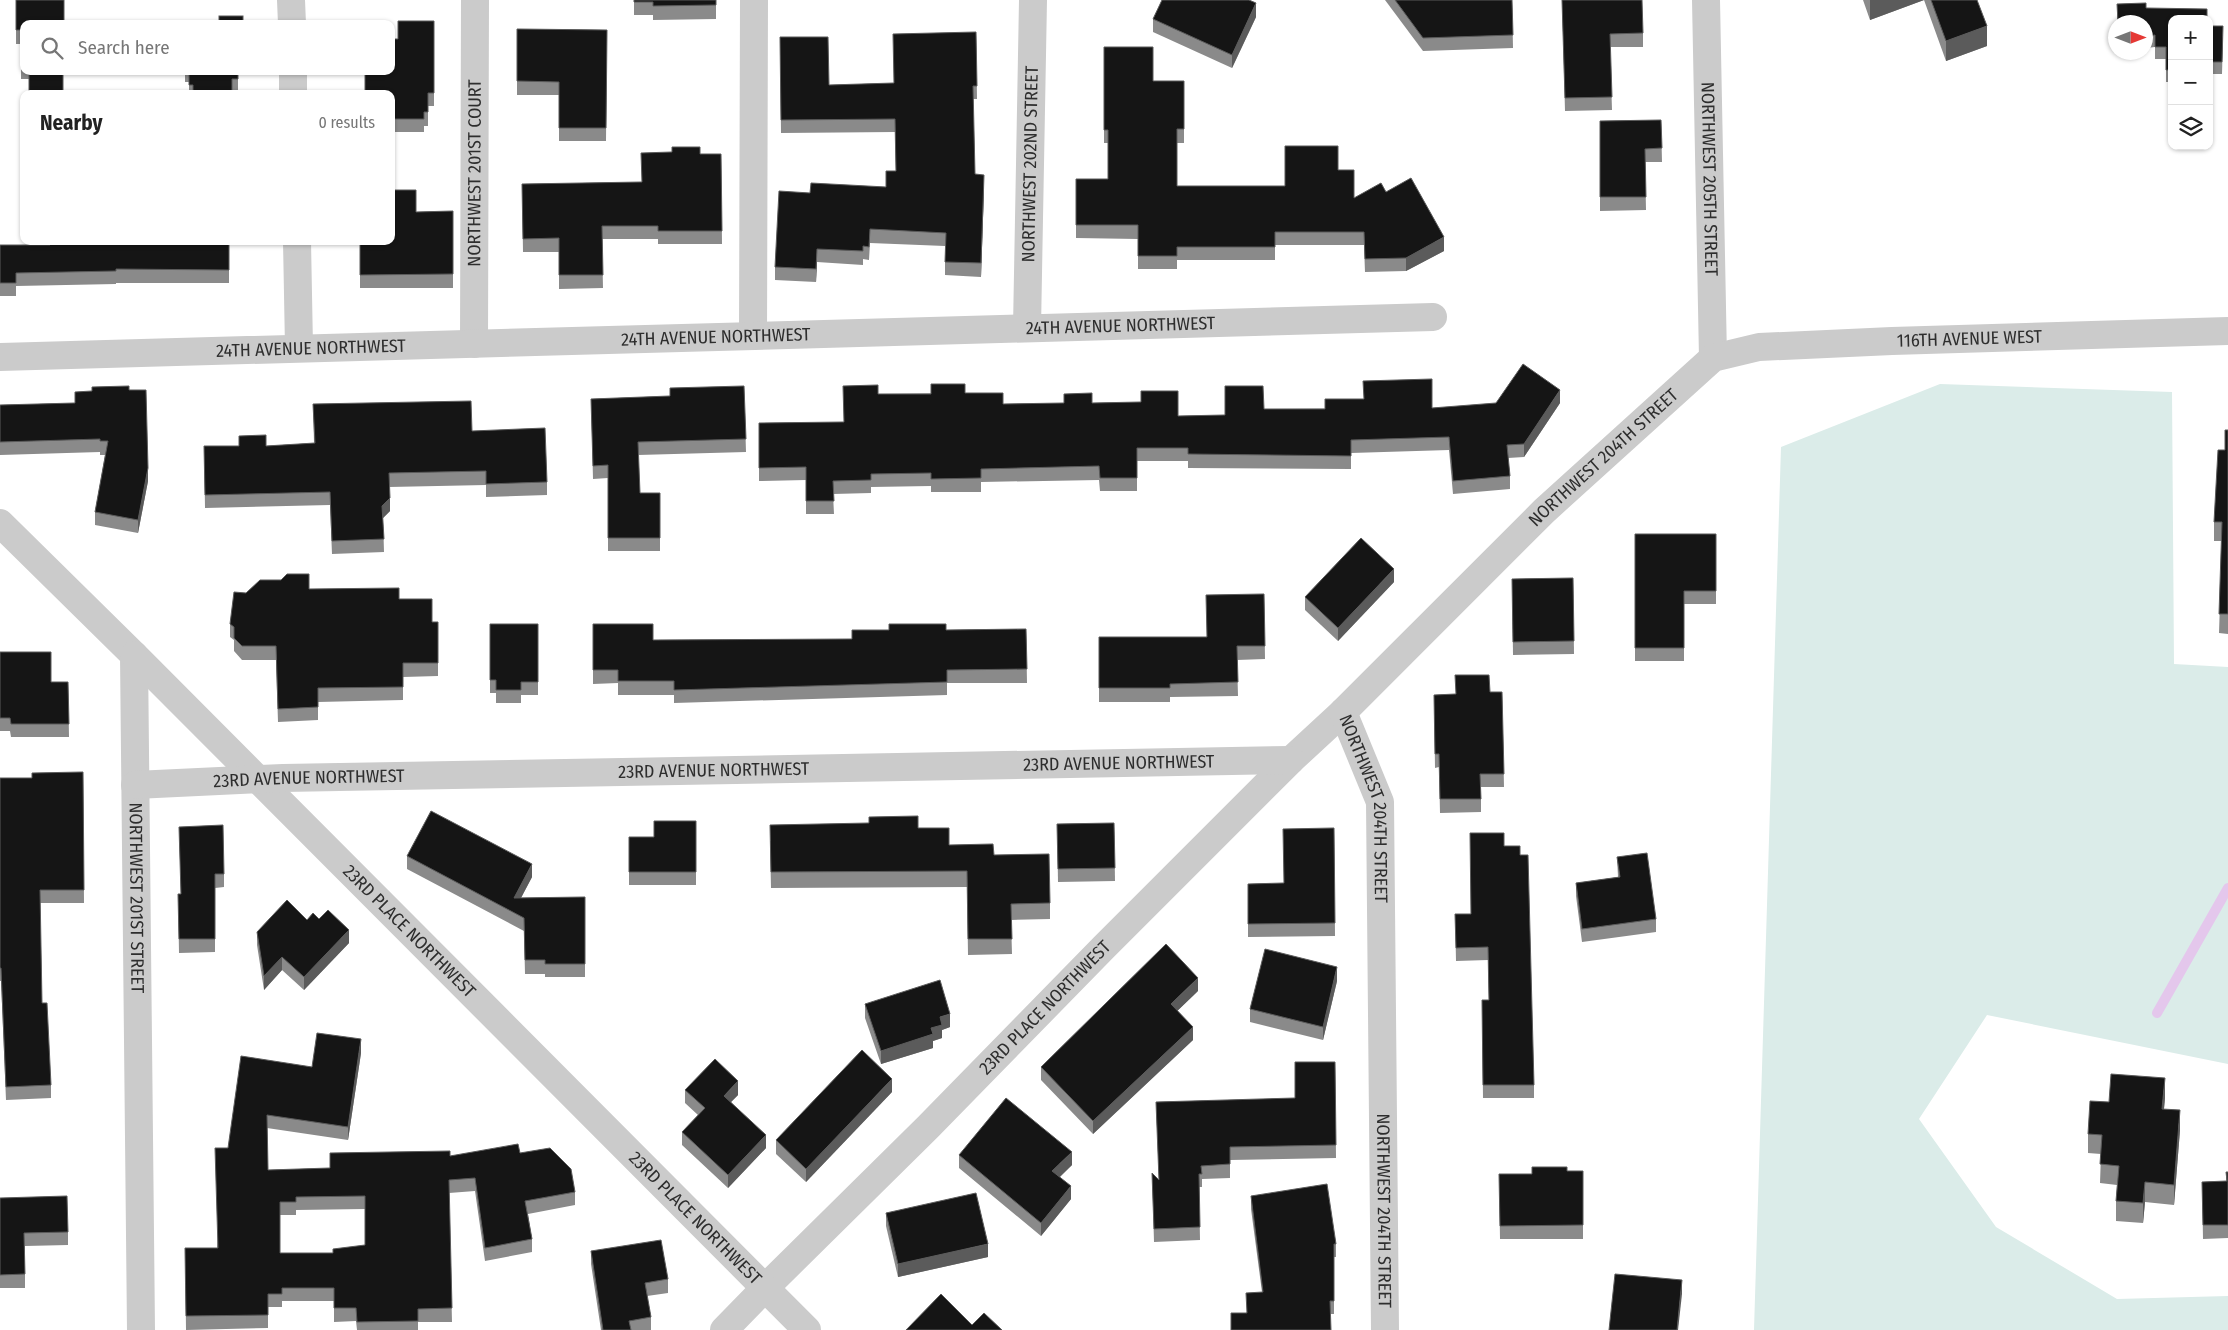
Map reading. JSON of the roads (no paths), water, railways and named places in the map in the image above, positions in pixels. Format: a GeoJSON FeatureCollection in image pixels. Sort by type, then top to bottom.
{"type":"FeatureCollection","features":[{"type":"Feature","properties":{"kind":"street"},"geometry":{"type":"LineString","coordinates":[[291,0],[292,20]]}},
{"type":"Feature","properties":{"kind":"street","name":"NORTHWEST 201ST COURT"},"geometry":{"type":"LineString","coordinates":[[474,344],[475,0]]}},
{"type":"Feature","properties":{"kind":"street"},"geometry":{"type":"LineString","coordinates":[[753,336],[754,0]]}},
{"type":"Feature","properties":{"kind":"street","name":"NORTHWEST 202ND STREET"},"geometry":{"type":"LineString","coordinates":[[1027,328],[1033,0]]}},
{"type":"Feature","properties":{"kind":"street","name":"NORTHWEST 205TH STREET"},"geometry":{"type":"LineString","coordinates":[[1706,0],[1713,358]]}},
{"type":"Feature","properties":{"kind":"street"},"geometry":{"type":"LineString","coordinates":[[293,75],[293,90]]}},
{"type":"Feature","properties":{"kind":"street"},"geometry":{"type":"LineString","coordinates":[[296,245],[299,347]]}},
{"type":"Feature","properties":{"kind":"street","name":"24TH AVENUE NORTHWEST"},"geometry":{"type":"LineString","coordinates":[[0,357],[299,347],[474,344],[1433,317]]}},
{"type":"Feature","properties":{"kind":"street","name":"116TH AVENUE WEST"},"geometry":{"type":"LineString","coordinates":[[1713,358],[1759,347],[2228,331]]}},
{"type":"Feature","properties":{"kind":"street","name":"NORTHWEST 204TH STREET"},"geometry":{"type":"LineString","coordinates":[[1385,1330],[1380,802],[1343,712],[1544,511],[1713,358]]}},
{"type":"Feature","properties":{"kind":"street"},"geometry":{"type":"LineString","coordinates":[[0,523],[134,655]]}},
{"type":"Feature","properties":{"kind":"street","name":"23RD PLACE NORTHWEST"},"geometry":{"type":"LineString","coordinates":[[134,655],[765,1288],[928,1127],[1291,760],[1343,712]]}},
{"type":"Feature","properties":{"kind":"street","name":"NORTHWEST 201ST STREET"},"geometry":{"type":"LineString","coordinates":[[134,655],[141,1330]]}},
{"type":"Feature","properties":{"kind":"street","name":"23RD AVENUE NORTHWEST"},"geometry":{"type":"LineString","coordinates":[[136,785],[257,778],[1291,760]]}},
{"type":"Feature","properties":{"kind":"street"},"geometry":{"type":"LineString","coordinates":[[724,1330],[765,1288],[807,1330]]}},
{"type":"Feature","properties":{"kind":"waterway"},"geometry":{"type":"LineString","coordinates":[[2157,1013],[2228,888]]}}]}
